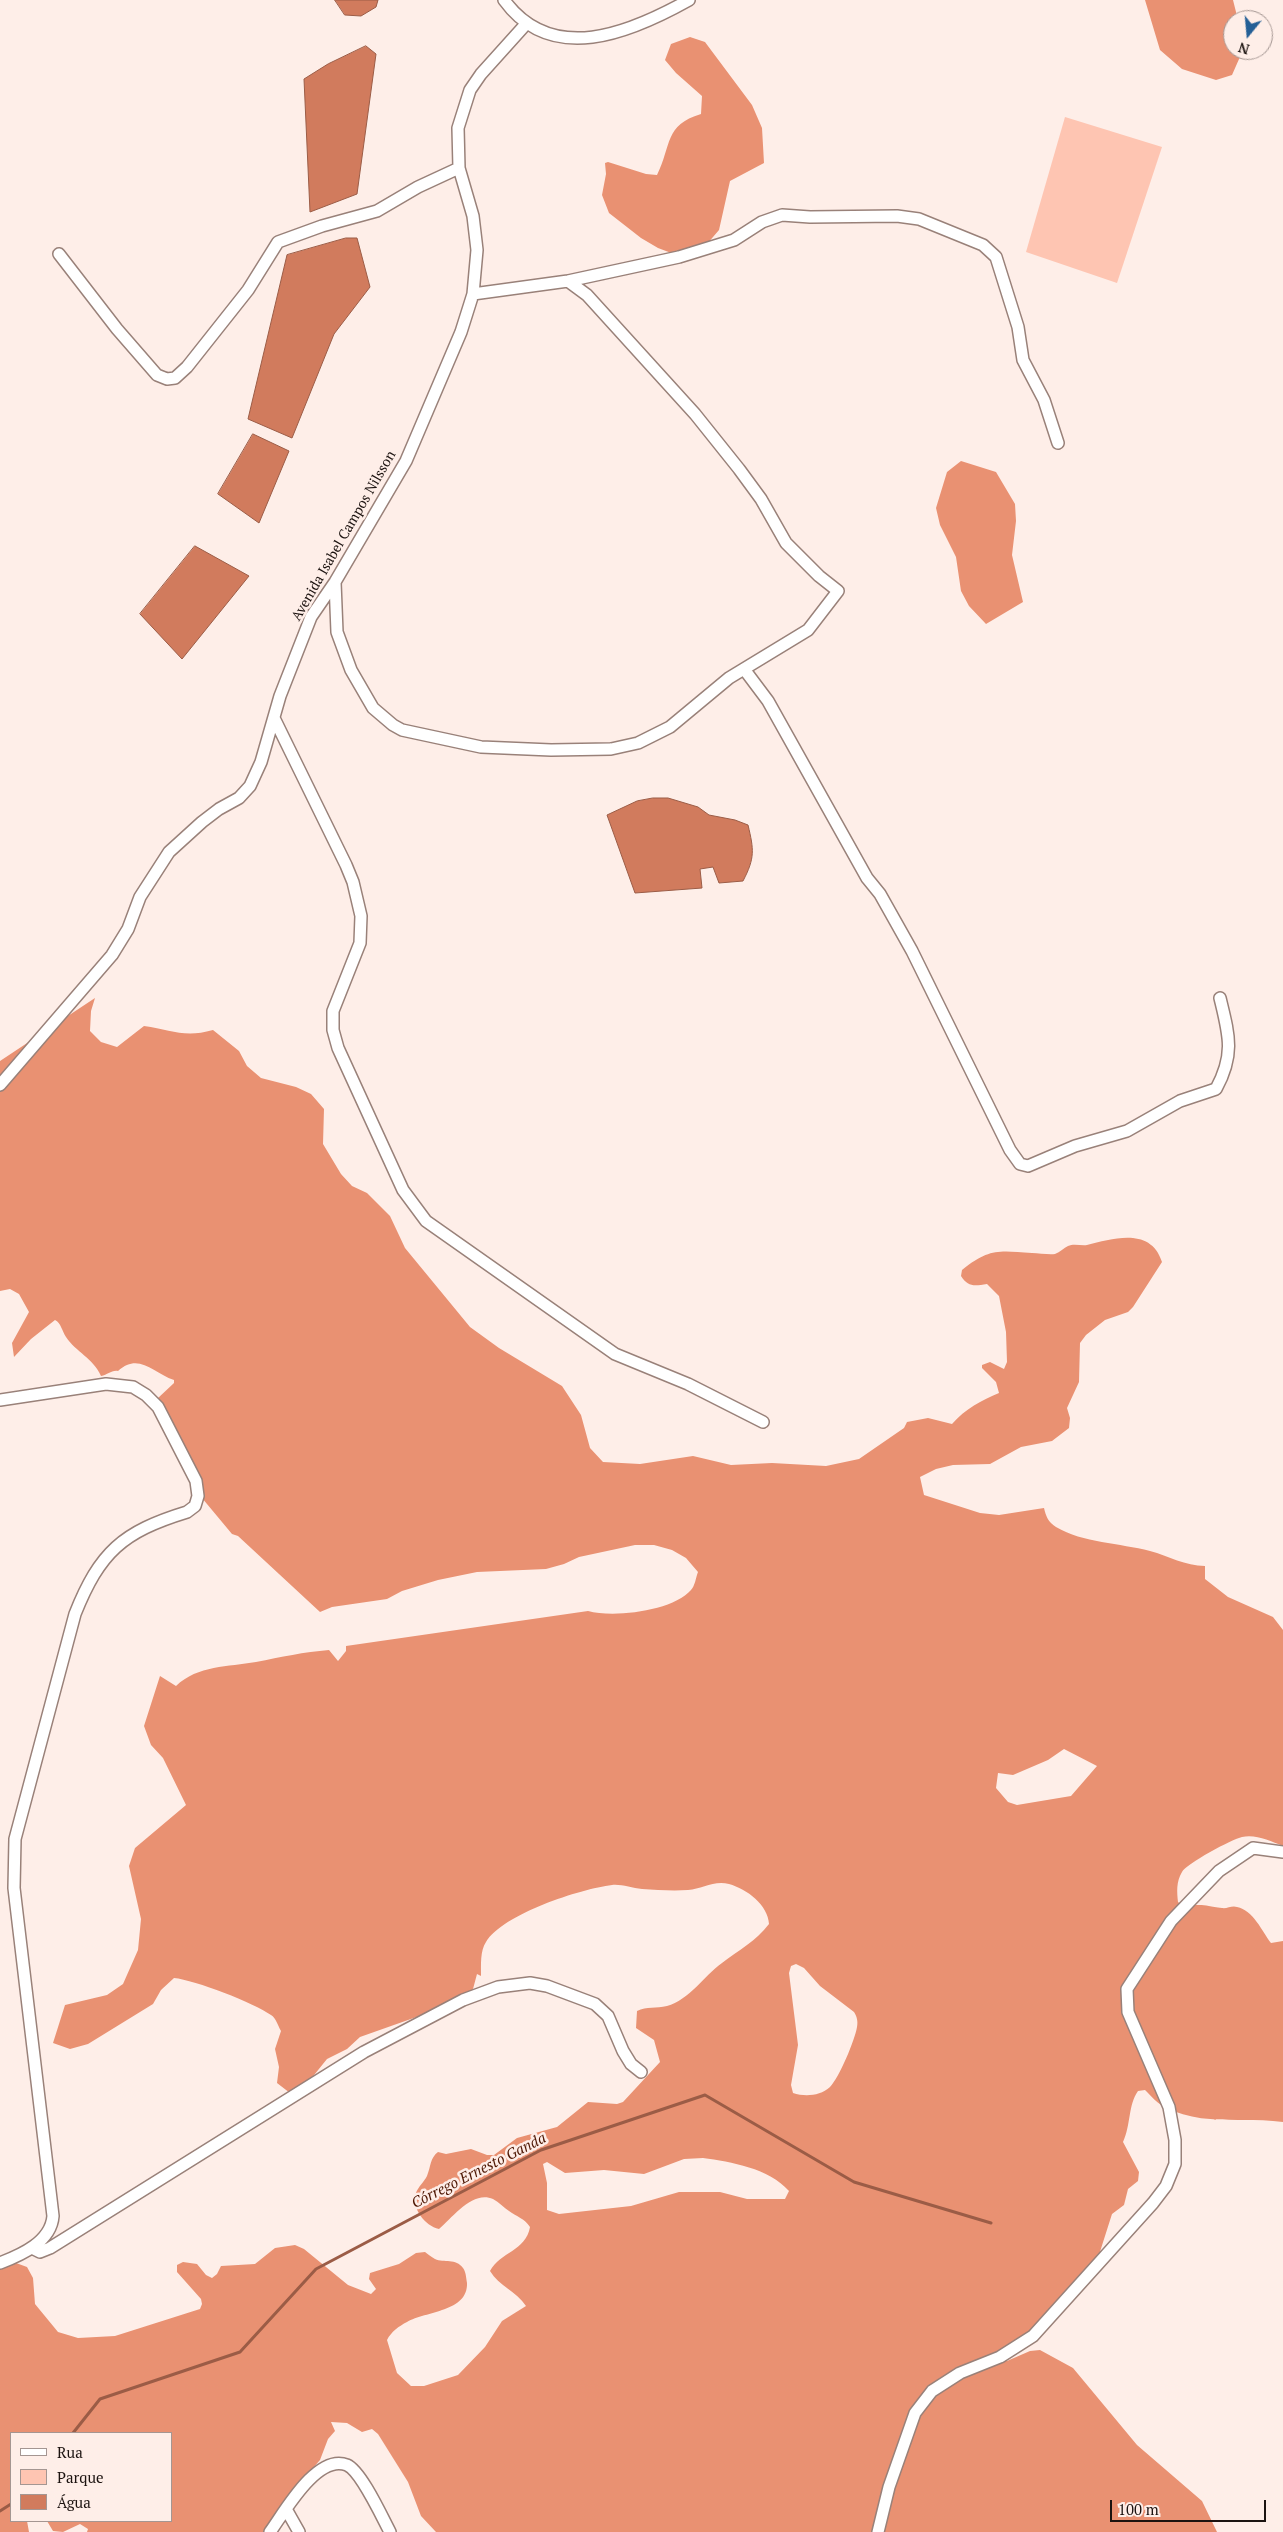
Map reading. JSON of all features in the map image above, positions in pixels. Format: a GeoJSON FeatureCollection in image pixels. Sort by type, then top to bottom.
{"type":"FeatureCollection","features":[{"type":"Feature","properties":{"kind":"street"},"geometry":{"type":"LineString","coordinates":[[504,0],[526,24],[542,34],[556,37],[591,37],[624,30],[689,0]]}},
{"type":"Feature","properties":{"kind":"street","name":"Avenida Isabel Campos Nilsson"},"geometry":{"type":"LineString","coordinates":[[0,1085],[112,955],[128,929],[140,897],[170,852],[202,822],[219,809],[239,798],[250,786],[262,762],[283,687],[311,617],[406,461],[461,332],[474,294],[477,250],[473,216],[459,168],[458,128],[470,90],[481,74],[526,24]]}},
{"type":"Feature","properties":{"kind":"street"},"geometry":{"type":"LineString","coordinates":[[59,254],[117,329],[157,375],[167,379],[175,378],[187,367],[248,290],[278,242],[322,226],[377,211],[418,187],[459,168]]}},
{"type":"Feature","properties":{"kind":"street"},"geometry":{"type":"LineString","coordinates":[[474,294],[568,281],[708,249],[734,240],[762,222],[782,215],[810,217],[897,216],[918,219],[983,245],[996,256],[1018,327],[1023,360],[1044,400],[1058,443]]}},
{"type":"Feature","properties":{"kind":"street"},"geometry":{"type":"LineString","coordinates":[[334,582],[337,632],[357,682],[373,708],[393,725],[412,733],[481,747],[551,750],[611,749],[638,743],[670,727],[729,678],[808,630],[838,591],[818,576],[786,543],[761,499],[695,414],[587,295],[568,281]]}},
{"type":"Feature","properties":{"kind":"street"},"geometry":{"type":"LineString","coordinates":[[744,669],[768,701],[867,878],[880,894],[912,951],[1010,1150],[1020,1164],[1028,1166],[1075,1146],[1127,1131],[1180,1101],[1216,1089],[1229,1059],[1230,1039],[1220,998]]}},
{"type":"Feature","properties":{"kind":"street"},"geometry":{"type":"LineString","coordinates":[[274,718],[346,865],[358,898],[361,916],[360,943],[335,1002],[333,1030],[338,1048],[353,1083],[403,1190],[426,1221],[615,1354],[688,1384],[763,1422]]}},
{"type":"Feature","properties":{"kind":"street"},"geometry":{"type":"LineString","coordinates":[[0,1400],[106,1384],[133,1387],[146,1395],[158,1407],[196,1481],[198,1496],[195,1506],[186,1512],[123,1540],[102,1560],[86,1587],[75,1614],[15,1839],[14,1888],[53,2216],[52,2225],[32,2248],[0,2263]]}},
{"type":"Feature","properties":{"kind":"street"},"geometry":{"type":"LineString","coordinates":[[878,2532],[889,2487],[915,2413],[932,2391],[960,2373],[1000,2357],[1033,2336],[1153,2203],[1166,2186],[1175,2164],[1175,2140],[1169,2107],[1128,2012],[1127,1989],[1172,1921],[1219,1871],[1253,1848],[1283,1852]]}},
{"type":"Feature","properties":{"kind":"street"},"geometry":{"type":"LineString","coordinates":[[32,2248],[40,2252],[50,2248],[364,2052],[463,2000],[498,1987],[530,1983],[546,1986],[595,2004],[608,2016],[623,2051],[631,2064],[641,2072]]}},
{"type":"Feature","properties":{"kind":"street"},"geometry":{"type":"LineString","coordinates":[[270,2532],[302,2487],[330,2464],[348,2465],[359,2476],[390,2532]]}},
{"type":"Feature","properties":{"kind":"street"},"geometry":{"type":"LineString","coordinates":[[286,2509],[299,2532]]}},
{"type":"Feature","properties":{"kind":"green space"},"geometry":{"type":"Polygon","coordinates":[[[1065,117],[1162,147],[1117,283],[1026,252],[1065,117]]]}},
{"type":"Feature","properties":{"kind":"shaded area"},"geometry":{"type":"Polygon","coordinates":[[[1145,0],[1233,0],[1236,10],[1223,10],[1223,60],[1239,60],[1232,75],[1216,80],[1182,69],[1160,50],[1145,0]]]}},
{"type":"Feature","properties":{"kind":"shaded area"},"geometry":{"type":"Polygon","coordinates":[[[690,37],[705,42],[752,105],[762,128],[764,163],[730,181],[719,230],[707,244],[674,254],[658,248],[641,238],[609,213],[602,195],[606,174],[605,163],[608,162],[646,174],[657,175],[675,130],[689,119],[701,114],[702,96],[676,73],[665,60],[671,44],[690,37]]]}},
{"type":"Feature","properties":{"kind":"shaded area"},"geometry":{"type":"Polygon","coordinates":[[[961,461],[996,472],[1015,504],[1016,521],[1012,555],[1023,602],[986,624],[969,606],[961,591],[956,557],[940,525],[936,508],[947,472],[961,461]]]}},
{"type":"Feature","properties":{"kind":"shaded area"},"geometry":{"type":"Polygon","coordinates":[[[95,998],[91,1011],[90,1031],[101,1042],[117,1047],[144,1026],[186,1033],[213,1030],[239,1051],[247,1066],[261,1078],[296,1087],[311,1094],[324,1109],[323,1144],[341,1174],[352,1186],[367,1193],[390,1216],[405,1248],[470,1327],[499,1348],[562,1386],[581,1415],[590,1448],[603,1462],[640,1464],[693,1456],[731,1465],[772,1463],[826,1466],[859,1459],[904,1428],[907,1422],[928,1418],[952,1424],[974,1406],[999,1393],[996,1382],[982,1368],[982,1365],[990,1362],[1004,1369],[1007,1362],[1006,1332],[999,1296],[987,1284],[975,1285],[966,1282],[961,1276],[962,1270],[987,1254],[995,1252],[1055,1254],[1070,1245],[1087,1245],[1120,1238],[1141,1239],[1157,1251],[1162,1262],[1133,1307],[1128,1312],[1105,1320],[1086,1335],[1080,1343],[1079,1382],[1067,1408],[1070,1418],[1069,1428],[1052,1441],[1021,1447],[990,1464],[953,1465],[936,1469],[920,1477],[924,1495],[980,1513],[999,1515],[1044,1508],[1048,1519],[1053,1525],[1078,1536],[1138,1548],[1184,1563],[1205,1566],[1205,1579],[1228,1597],[1273,1617],[1283,1630],[1283,1846],[1258,1837],[1247,1836],[1229,1842],[1185,1868],[1179,1880],[1177,1891],[1178,1902],[1184,1907],[1200,1905],[1243,1909],[1261,1927],[1271,1943],[1283,1941],[1283,2122],[1194,2117],[1162,2106],[1145,2090],[1138,2091],[1133,2102],[1123,2142],[1139,2172],[1138,2181],[1128,2189],[1124,2205],[1112,2214],[1098,2258],[1060,2314],[1017,2343],[1004,2360],[1007,2361],[1030,2351],[1040,2350],[1073,2368],[1137,2445],[1202,2501],[1217,2532],[436,2532],[421,2516],[408,2482],[378,2434],[372,2429],[362,2432],[347,2423],[331,2422],[335,2431],[328,2439],[320,2460],[299,2484],[266,2532],[87,2532],[88,2529],[80,2524],[63,2532],[53,2531],[48,2522],[172,2522],[172,2432],[10,2432],[10,2522],[27,2522],[29,2532],[0,2532],[0,2264],[16,2263],[27,2267],[33,2278],[35,2304],[58,2332],[78,2338],[115,2336],[200,2309],[201,2299],[177,2272],[177,2265],[183,2262],[197,2264],[206,2275],[212,2278],[217,2274],[221,2266],[255,2264],[275,2248],[295,2245],[304,2249],[348,2285],[371,2294],[376,2289],[369,2279],[370,2273],[399,2264],[416,2253],[425,2252],[435,2259],[460,2265],[466,2275],[465,2293],[461,2300],[453,2305],[415,2318],[398,2327],[387,2340],[397,2373],[411,2386],[424,2386],[458,2375],[485,2347],[502,2321],[526,2306],[498,2281],[490,2271],[500,2259],[523,2241],[528,2235],[530,2227],[495,2200],[486,2197],[471,2201],[439,2229],[429,2224],[420,2216],[415,2199],[417,2191],[427,2176],[433,2157],[438,2152],[446,2154],[471,2149],[487,2155],[494,2155],[517,2138],[557,2127],[588,2102],[617,2104],[623,2102],[660,2062],[654,2040],[636,2028],[637,2011],[667,2006],[682,1999],[715,1968],[753,1940],[769,1924],[768,1917],[761,1904],[736,1886],[724,1883],[677,1890],[642,1889],[612,1885],[563,1897],[525,1913],[495,1932],[486,1942],[483,1950],[481,1976],[477,1974],[473,1989],[456,2003],[360,2037],[347,2049],[327,2059],[306,2085],[290,2093],[277,2083],[279,2067],[275,2049],[281,2031],[273,2016],[209,1987],[184,1980],[174,1978],[161,1990],[153,2004],[88,2044],[70,2049],[53,2043],[65,2005],[107,1995],[123,1984],[138,1950],[141,1919],[129,1866],[135,1848],[186,1805],[163,1758],[151,1745],[144,1726],[160,1676],[176,1686],[185,1679],[204,1670],[302,1653],[329,1650],[338,1661],[346,1651],[346,1646],[588,1611],[613,1614],[642,1611],[657,1608],[682,1597],[692,1588],[698,1572],[686,1558],[672,1550],[654,1545],[635,1545],[579,1557],[546,1569],[477,1572],[438,1580],[402,1591],[387,1599],[332,1607],[320,1612],[238,1536],[232,1534],[202,1498],[157,1399],[174,1383],[174,1380],[146,1366],[133,1363],[118,1371],[101,1376],[94,1364],[70,1342],[59,1323],[55,1320],[31,1339],[14,1357],[12,1343],[29,1312],[19,1294],[10,1289],[0,1291],[0,1061],[95,998]],[[1064,1749],[1048,1760],[1013,1775],[998,1773],[996,1788],[1008,1802],[1017,1805],[1071,1796],[1097,1766],[1064,1749]],[[796,1964],[791,1966],[789,1973],[798,2045],[791,2085],[793,2093],[812,2095],[826,2090],[838,2076],[853,2041],[857,2019],[854,2012],[820,1986],[804,1968],[796,1964]],[[703,2158],[684,2159],[644,2174],[604,2170],[565,2173],[547,2162],[543,2164],[547,2183],[547,2210],[559,2214],[631,2206],[679,2192],[720,2192],[747,2199],[785,2199],[789,2191],[771,2177],[749,2167],[703,2158]]]}},
{"type":"Feature","properties":{"kind":"water"},"geometry":{"type":"Polygon","coordinates":[[[335,0],[378,0],[376,7],[361,16],[345,15],[335,0]]]}},
{"type":"Feature","properties":{"kind":"water"},"geometry":{"type":"Polygon","coordinates":[[[366,46],[376,54],[357,194],[310,212],[304,79],[328,64],[366,46]]]}},
{"type":"Feature","properties":{"kind":"water"},"geometry":{"type":"Polygon","coordinates":[[[346,238],[357,238],[370,287],[334,334],[292,438],[248,419],[287,255],[346,238]]]}},
{"type":"Feature","properties":{"kind":"water"},"geometry":{"type":"Polygon","coordinates":[[[253,434],[289,451],[259,523],[218,494],[253,434]]]}},
{"type":"Feature","properties":{"kind":"water"},"geometry":{"type":"Polygon","coordinates":[[[195,546],[249,576],[182,659],[140,614],[195,546]]]}},
{"type":"Feature","properties":{"kind":"water"},"geometry":{"type":"Polygon","coordinates":[[[668,798],[698,807],[709,815],[735,820],[748,825],[752,854],[750,866],[743,881],[719,883],[713,867],[700,869],[702,888],[635,893],[607,815],[637,801],[668,798]]]}},
{"type":"Feature","properties":{"kind":"waterway","name":"Córrego Ernesto Ganda"},"geometry":{"type":"LineString","coordinates":[[74,2432],[100,2399],[240,2352],[316,2269],[541,2150],[705,2095],[854,2182],[991,2223]]}},
{"type":"Feature","properties":{"kind":"waterway","name":"Córrego Ernesto Ganda"},"geometry":{"type":"LineString","coordinates":[[0,2511],[10,2505]]}}]}
